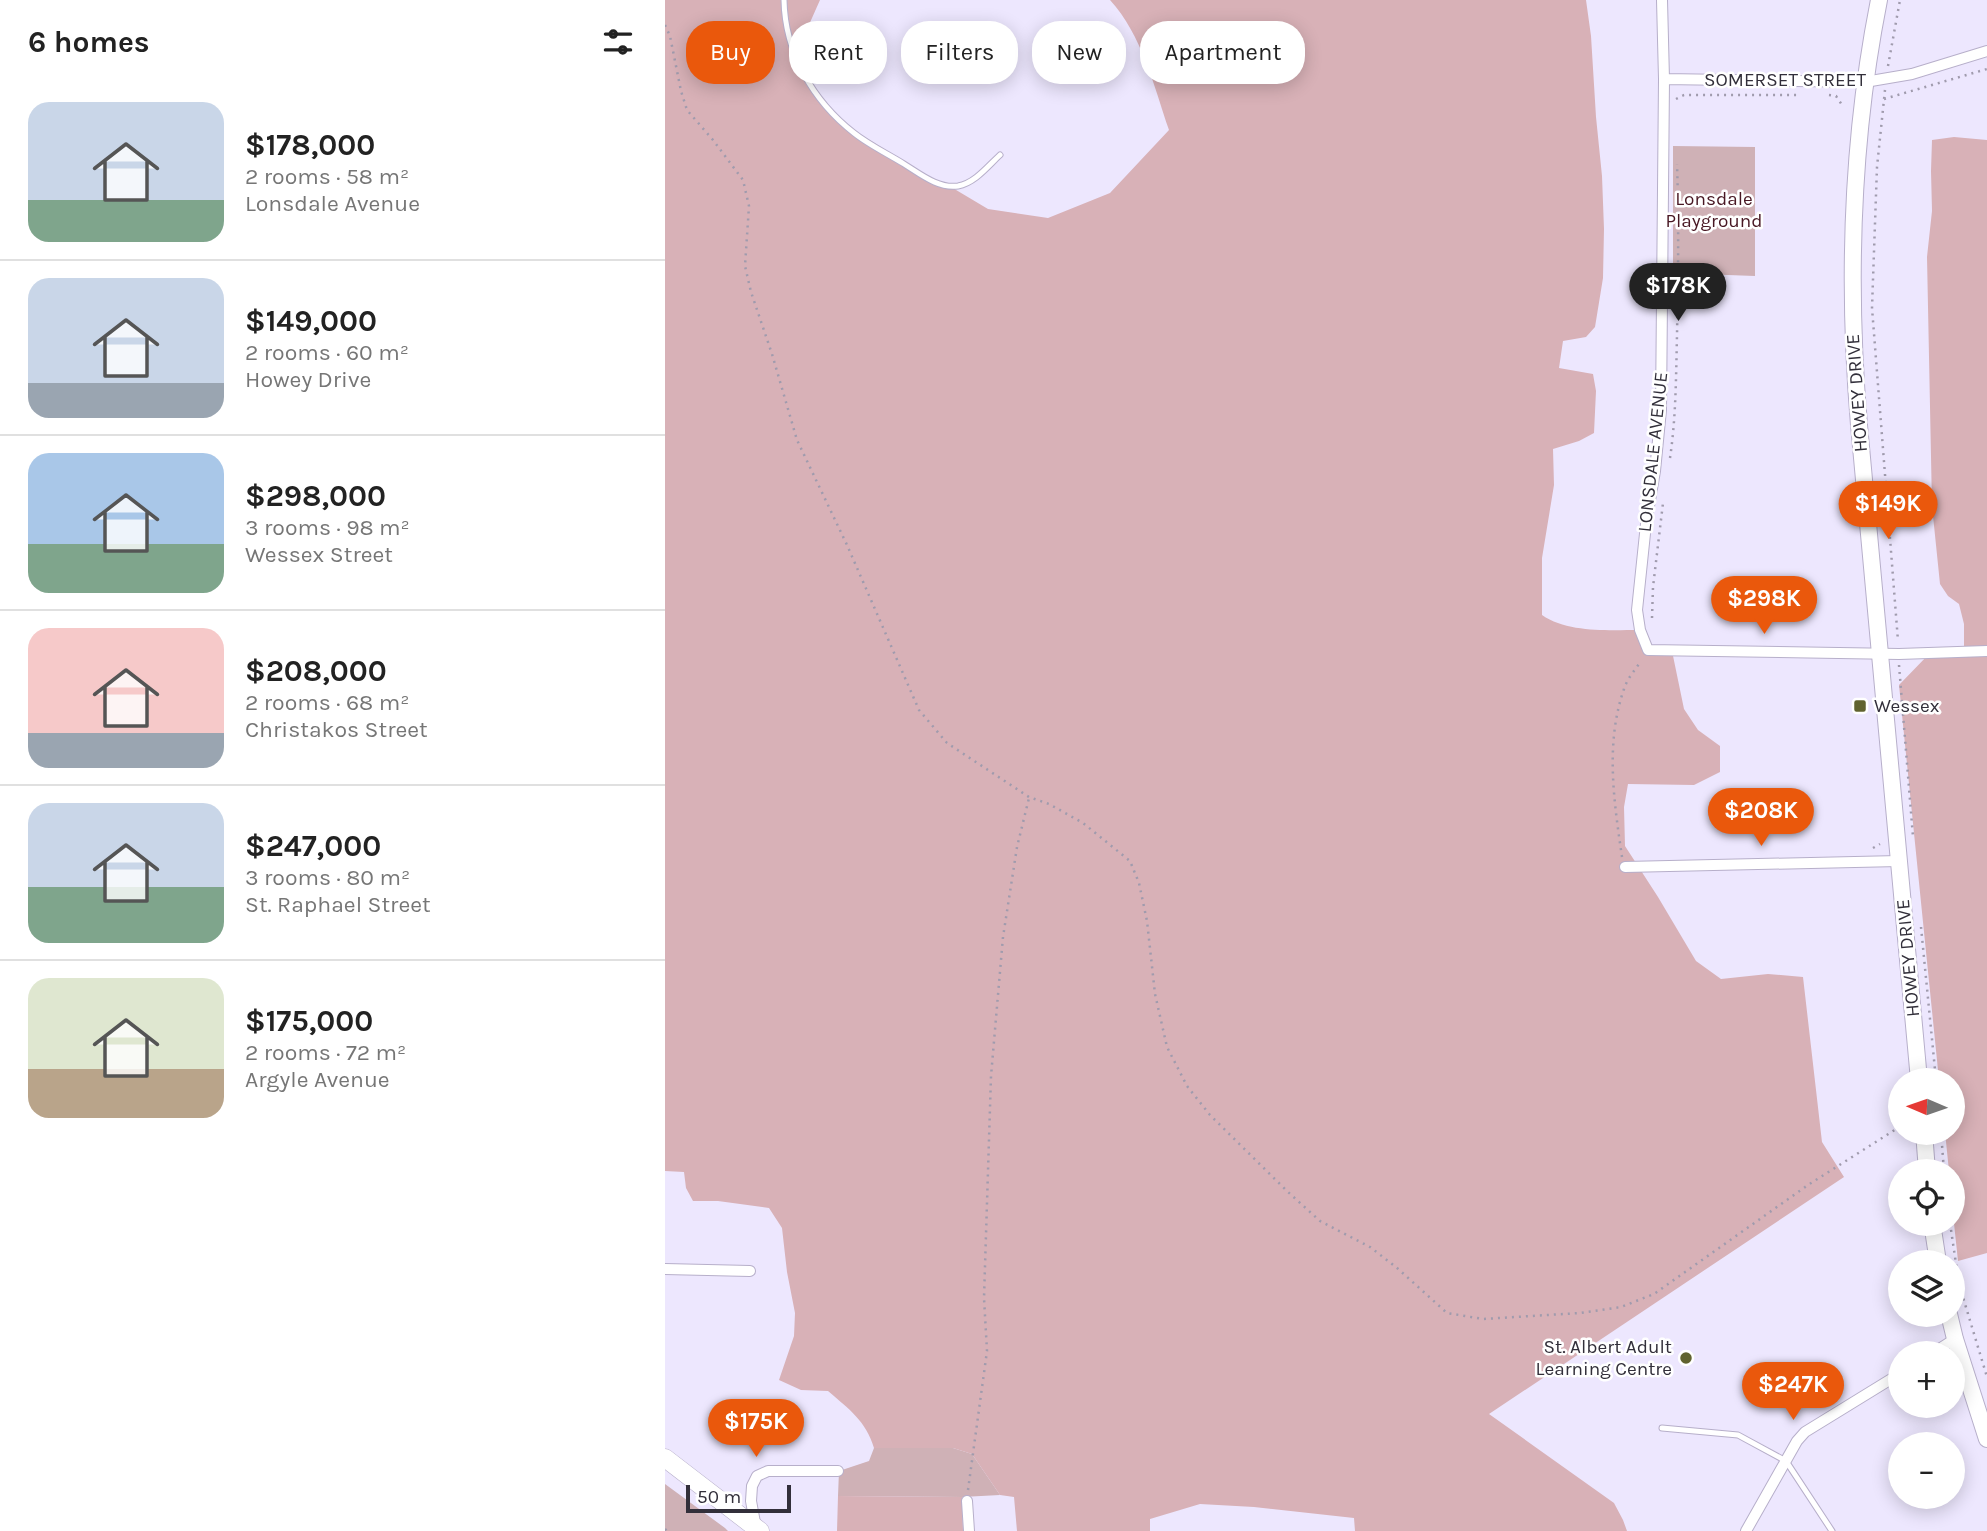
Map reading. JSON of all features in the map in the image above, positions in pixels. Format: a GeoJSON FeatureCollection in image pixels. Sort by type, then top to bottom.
{"type":"FeatureCollection","features":[{"type":"Feature","properties":{"kind":"main road","name":"HOWEY DRIVE"},"geometry":{"type":"LineString","coordinates":[[1879,0],[1865,82],[1856,177],[1852,300],[1854,366],[1918,1068]]}},
{"type":"Feature","properties":{"kind":"main road"},"geometry":{"type":"LineString","coordinates":[[1952,1327],[1987,1439]]}},
{"type":"Feature","properties":{"kind":"main road"},"geometry":{"type":"LineString","coordinates":[[665,1458],[758,1530]]}},
{"type":"Feature","properties":{"kind":"street","name":"LONSDALE AVENUE"},"geometry":{"type":"LineString","coordinates":[[1648,650],[1640,630],[1637,610],[1661,410],[1664,79],[1662,0]]}},
{"type":"Feature","properties":{"kind":"street","name":"SOMERSET STREET"},"geometry":{"type":"LineString","coordinates":[[1664,79],[1865,82],[1912,74],[1987,51]]}},
{"type":"Feature","properties":{"kind":"street"},"geometry":{"type":"LineString","coordinates":[[1648,650],[1899,654],[1987,652]]}},
{"type":"Feature","properties":{"kind":"street"},"geometry":{"type":"LineString","coordinates":[[1625,867],[1899,860]]}},
{"type":"Feature","properties":{"kind":"street"},"geometry":{"type":"LineString","coordinates":[[665,1269],[750,1271]]}},
{"type":"Feature","properties":{"kind":"street"},"geometry":{"type":"LineString","coordinates":[[1746,1531],[1797,1441],[1805,1432],[1888,1381]]}},
{"type":"Feature","properties":{"kind":"street"},"geometry":{"type":"LineString","coordinates":[[758,1530],[751,1501],[752,1486],[757,1476],[768,1471],[838,1471]]}},
{"type":"Feature","properties":{"kind":"street"},"geometry":{"type":"LineString","coordinates":[[967,1501],[969,1531]]}},
{"type":"Feature","properties":{"kind":"lane"},"geometry":{"type":"LineString","coordinates":[[784,0],[788,32],[803,76],[821,100],[855,134],[931,181],[947,186],[967,183],[1000,155]]}},
{"type":"Feature","properties":{"kind":"lane"},"geometry":{"type":"LineString","coordinates":[[1662,1428],[1738,1435],[1786,1461],[1832,1531]]}},
{"type":"Feature","properties":{"kind":"path"},"geometry":{"type":"LineString","coordinates":[[1900,0],[1886,79],[1876,178],[1872,308],[1913,841]]}},
{"type":"Feature","properties":{"kind":"path"},"geometry":{"type":"LineString","coordinates":[[665,25],[687,110],[743,180],[749,206],[745,266],[797,440],[847,545],[919,710],[947,743],[1029,797],[1049,804],[1083,823],[1131,862],[1139,883],[1147,921],[1156,995],[1167,1047],[1187,1086],[1210,1115],[1288,1192],[1320,1221],[1370,1247],[1447,1313],[1483,1319],[1580,1314],[1621,1307],[1654,1294],[1808,1185],[1888,1134]]}},
{"type":"Feature","properties":{"kind":"path"},"geometry":{"type":"LineString","coordinates":[[1884,99],[1987,69]]}},
{"type":"Feature","properties":{"kind":"path"},"geometry":{"type":"LineString","coordinates":[[1675,101],[1684,95],[1803,95]]}},
{"type":"Feature","properties":{"kind":"path"},"geometry":{"type":"LineString","coordinates":[[1830,95],[1836,96],[1842,105]]}},
{"type":"Feature","properties":{"kind":"path"},"geometry":{"type":"LineString","coordinates":[[1625,867],[1615,809],[1613,735],[1624,687],[1648,650]]}},
{"type":"Feature","properties":{"kind":"path"},"geometry":{"type":"LineString","coordinates":[[967,1501],[988,1351],[984,1298],[991,1090],[1003,937],[1017,847],[1029,797]]}},
{"type":"Feature","properties":{"kind":"path"},"geometry":{"type":"LineString","coordinates":[[1921,920],[1935,1068]]}},
{"type":"Feature","properties":{"kind":"path"},"geometry":{"type":"LineString","coordinates":[[1951,1236],[1959,1284],[1987,1377]]}},
{"type":"Feature","properties":{"kind":"green space","name":"Lonsdale Playground"},"geometry":{"type":"Polygon","coordinates":[[[1673,146],[1755,147],[1755,276],[1673,273],[1673,146]]]}},
{"type":"Feature","properties":{"kind":"green space"},"geometry":{"type":"Polygon","coordinates":[[[874,1448],[953,1448],[972,1454],[1000,1495],[838,1496],[839,1471],[869,1461],[874,1448]]]}},
{"type":"Feature","properties":{"kind":"green space"},"geometry":{"type":"Polygon","coordinates":[[[665,1484],[725,1528],[728,1531],[665,1531],[665,1484]]]}},
{"type":"Feature","properties":{"kind":"shaded area"},"geometry":{"type":"Polygon","coordinates":[[[665,0],[820,0],[811,21],[789,21],[789,84],[811,84],[828,107],[855,131],[988,209],[1048,218],[1110,193],[1169,130],[1154,84],[1305,84],[1305,21],[1140,21],[1140,48],[1126,21],[1110,0],[1586,0],[1602,176],[1603,278],[1595,327],[1586,337],[1563,341],[1559,368],[1593,374],[1596,391],[1594,433],[1553,449],[1554,485],[1542,558],[1542,615],[1576,628],[1639,630],[1648,651],[1672,651],[1684,709],[1698,730],[1720,746],[1720,772],[1694,785],[1628,784],[1624,807],[1625,846],[1696,961],[1721,979],[1768,974],[1803,977],[1822,1142],[1844,1177],[1489,1414],[1614,1503],[1627,1531],[1355,1531],[1354,1518],[1200,1504],[1150,1519],[1150,1531],[1017,1531],[1014,1497],[1000,1495],[972,1454],[953,1448],[874,1448],[861,1423],[828,1391],[801,1390],[779,1380],[794,1336],[795,1313],[782,1228],[769,1208],[718,1201],[693,1201],[686,1188],[684,1172],[665,1171],[665,0]]]}},
{"type":"Feature","properties":{"kind":"shaded area"},"geometry":{"type":"Polygon","coordinates":[[[1954,137],[1987,140],[1987,1253],[1965,1259],[1965,1250],[1957,1250],[1955,1236],[1965,1236],[1965,1159],[1948,1159],[1946,1145],[1965,1145],[1965,1068],[1938,1068],[1899,685],[1929,654],[1964,653],[1964,624],[1959,604],[1948,596],[1940,584],[1932,506],[1927,257],[1932,211],[1932,140],[1954,137]]]}},
{"type":"Feature","properties":{"kind":"shaded area"},"geometry":{"type":"Polygon","coordinates":[[[838,1496],[962,1497],[963,1531],[837,1531],[838,1496]]]}},
{"type":"Feature","properties":{"kind":"place","name":"Wessex"},"geometry":{"type":"Point","coordinates":[1860,706]}},
{"type":"Feature","properties":{"kind":"place","name":"St. Albert Adult Learning Centre"},"geometry":{"type":"Point","coordinates":[1686,1358]}}]}
